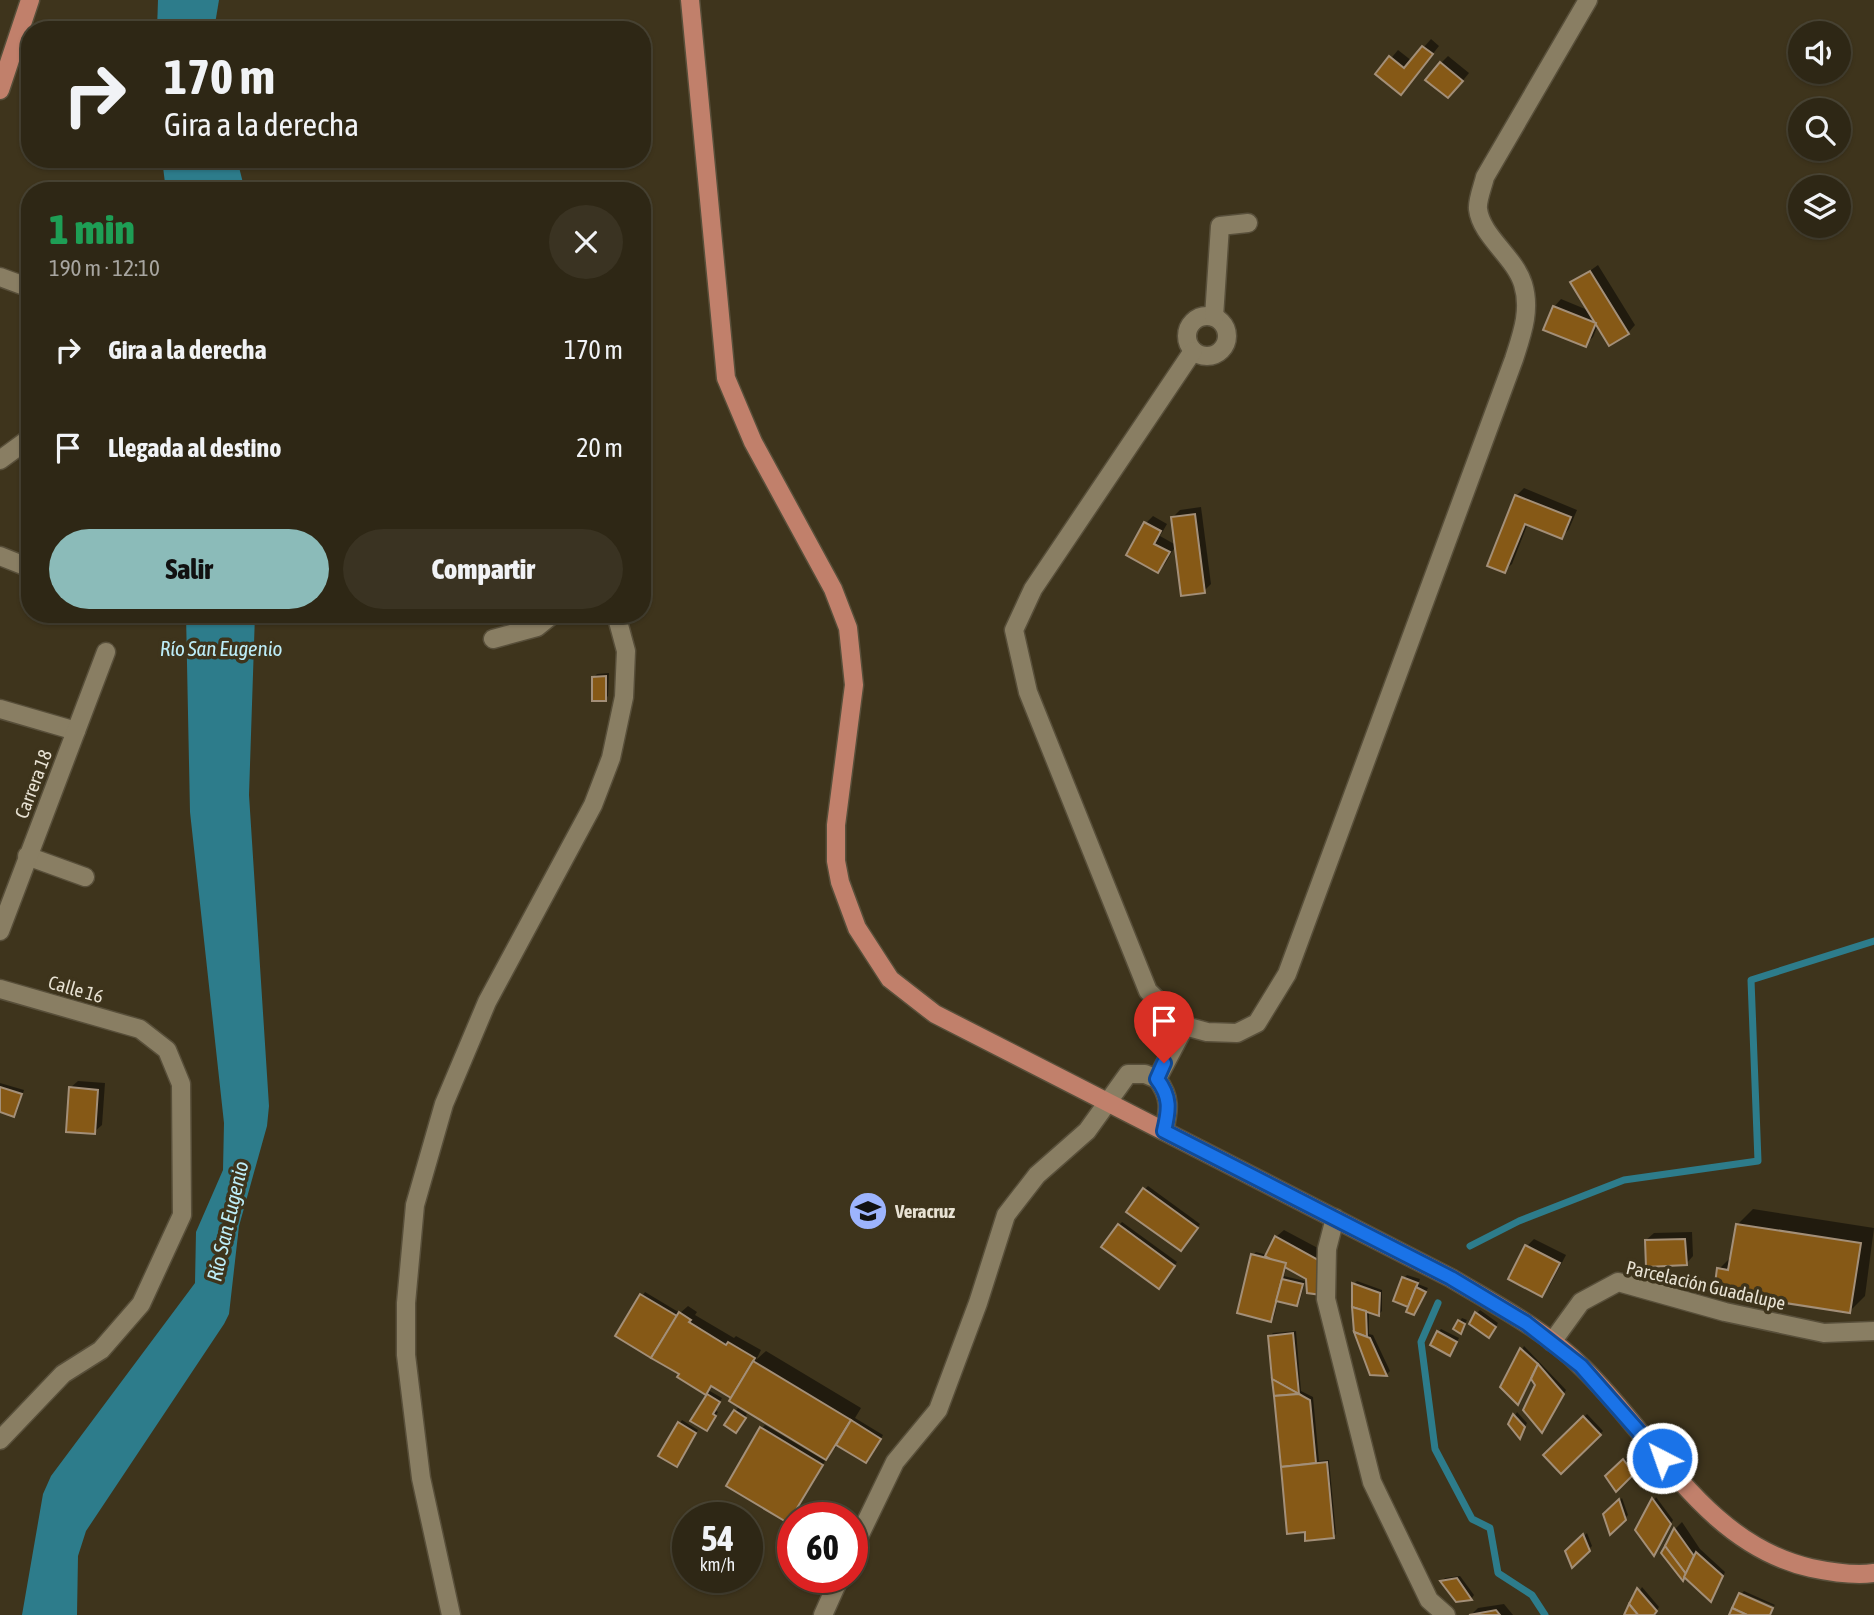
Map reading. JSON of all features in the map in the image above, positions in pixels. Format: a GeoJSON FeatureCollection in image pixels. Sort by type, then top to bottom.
{"type":"FeatureCollection","features":[{"type":"Feature","properties":{"kind":"main road"},"geometry":{"type":"LineString","coordinates":[[23,21],[30,0]]}},
{"type":"Feature","properties":{"kind":"main road"},"geometry":{"type":"LineString","coordinates":[[690,0],[726,378],[753,442],[833,589],[848,628],[854,685],[836,825],[836,862],[840,882],[857,928],[890,979],[935,1014],[1451,1278],[1526,1323],[1581,1366],[1697,1499],[1724,1526],[1757,1549],[1791,1563],[1829,1572],[1874,1573]]}},
{"type":"Feature","properties":{"kind":"main road"},"geometry":{"type":"LineString","coordinates":[[0,90],[21,27]]}},
{"type":"Feature","properties":{"kind":"street"},"geometry":{"type":"LineString","coordinates":[[1193,351],[1033,589],[1014,631],[1028,692],[1148,991],[1185,1026],[1207,1032],[1237,1033],[1257,1023],[1287,974],[1514,359],[1527,316],[1523,283],[1486,229],[1477,208],[1485,177],[1588,0]]}},
{"type":"Feature","properties":{"kind":"street"},"geometry":{"type":"LineString","coordinates":[[1214,317],[1220,226],[1248,223]]}},
{"type":"Feature","properties":{"kind":"street"},"geometry":{"type":"LineString","coordinates":[[0,277],[21,285]]}},
{"type":"Feature","properties":{"kind":"street"},"geometry":{"type":"LineString","coordinates":[[1207,316],[1214,317],[1226,328],[1226,344],[1215,355],[1200,355],[1193,351],[1187,336],[1192,322],[1207,316]]}},
{"type":"Feature","properties":{"kind":"street"},"geometry":{"type":"LineString","coordinates":[[0,460],[21,445]]}},
{"type":"Feature","properties":{"kind":"street"},"geometry":{"type":"LineString","coordinates":[[0,556],[21,564]]}},
{"type":"Feature","properties":{"kind":"street"},"geometry":{"type":"LineString","coordinates":[[493,639],[541,623]]}},
{"type":"Feature","properties":{"kind":"street"},"geometry":{"type":"LineString","coordinates":[[451,1615],[421,1478],[406,1355],[406,1303],[415,1205],[444,1104],[487,1002],[593,805],[611,758],[624,697],[626,651],[618,623]]}},
{"type":"Feature","properties":{"kind":"street","name":"Carrera 18"},"geometry":{"type":"LineString","coordinates":[[0,931],[106,652]]}},
{"type":"Feature","properties":{"kind":"street"},"geometry":{"type":"LineString","coordinates":[[0,709],[76,731]]}},
{"type":"Feature","properties":{"kind":"street"},"geometry":{"type":"LineString","coordinates":[[27,856],[85,877]]}},
{"type":"Feature","properties":{"kind":"street","name":"Calle 16"},"geometry":{"type":"LineString","coordinates":[[0,989],[139,1029],[167,1050],[181,1084],[182,1215],[141,1304],[101,1350],[63,1374],[0,1440]]}},
{"type":"Feature","properties":{"kind":"street"},"geometry":{"type":"LineString","coordinates":[[1157,1079],[1185,1026]]}},
{"type":"Feature","properties":{"kind":"street"},"geometry":{"type":"LineString","coordinates":[[868,1517],[894,1462],[938,1410],[978,1303],[1006,1215],[1038,1175],[1087,1131],[1128,1074],[1145,1074],[1157,1079],[1165,1090],[1169,1112],[1164,1131]]}},
{"type":"Feature","properties":{"kind":"street"},"geometry":{"type":"LineString","coordinates":[[1335,1218],[1326,1249],[1326,1299],[1372,1482],[1429,1600],[1446,1615]]}},
{"type":"Feature","properties":{"kind":"street","name":"Parcelación Guadalupe"},"geometry":{"type":"LineString","coordinates":[[1552,1342],[1581,1302],[1618,1282],[1725,1312],[1824,1333],[1874,1331]]}},
{"type":"Feature","properties":{"kind":"street"},"geometry":{"type":"LineString","coordinates":[[823,1615],[833,1593]]}},
{"type":"Feature","properties":{"kind":"water"},"geometry":{"type":"Polygon","coordinates":[[[158,0],[219,0],[216,21],[157,21],[158,0]]]}},
{"type":"Feature","properties":{"kind":"water"},"geometry":{"type":"Polygon","coordinates":[[[163,168],[239,168],[243,182],[165,182],[163,168]]]}},
{"type":"Feature","properties":{"kind":"water","name":"Río San Eugenio"},"geometry":{"type":"Polygon","coordinates":[[[186,623],[255,623],[249,795],[269,1106],[267,1126],[239,1226],[229,1314],[86,1531],[78,1556],[77,1615],[22,1615],[43,1494],[51,1476],[195,1283],[196,1232],[223,1170],[224,1123],[190,812],[186,623]]]}},
{"type":"Feature","properties":{"kind":"building"},"geometry":{"type":"Polygon","coordinates":[[[1422,46],[1433,54],[1401,95],[1375,74],[1389,56],[1404,68],[1422,46]]]}},
{"type":"Feature","properties":{"kind":"building"},"geometry":{"type":"Polygon","coordinates":[[[1440,62],[1463,81],[1448,98],[1425,80],[1440,62]]]}},
{"type":"Feature","properties":{"kind":"building"},"geometry":{"type":"Polygon","coordinates":[[[1590,271],[1629,334],[1609,346],[1570,282],[1590,271]]]}},
{"type":"Feature","properties":{"kind":"building"},"geometry":{"type":"Polygon","coordinates":[[[1553,306],[1596,323],[1586,347],[1543,330],[1553,306]]]}},
{"type":"Feature","properties":{"kind":"building"},"geometry":{"type":"Polygon","coordinates":[[[1515,495],[1571,517],[1562,539],[1525,524],[1505,573],[1487,566],[1515,495]]]}},
{"type":"Feature","properties":{"kind":"building"},"geometry":{"type":"Polygon","coordinates":[[[1195,514],[1205,593],[1181,596],[1171,517],[1195,514]]]}},
{"type":"Feature","properties":{"kind":"building"},"geometry":{"type":"Polygon","coordinates":[[[1144,522],[1161,531],[1154,544],[1170,552],[1158,573],[1126,555],[1144,522]]]}},
{"type":"Feature","properties":{"kind":"building"},"geometry":{"type":"Polygon","coordinates":[[[606,676],[606,701],[592,701],[592,677],[606,676]]]}},
{"type":"Feature","properties":{"kind":"building"},"geometry":{"type":"Polygon","coordinates":[[[0,1087],[22,1094],[14,1117],[0,1112],[0,1087]]]}},
{"type":"Feature","properties":{"kind":"building"},"geometry":{"type":"Polygon","coordinates":[[[69,1087],[98,1090],[95,1134],[66,1132],[69,1087]]]}},
{"type":"Feature","properties":{"kind":"building"},"geometry":{"type":"Polygon","coordinates":[[[1143,1188],[1198,1228],[1181,1251],[1126,1212],[1143,1188]]]}},
{"type":"Feature","properties":{"kind":"building"},"geometry":{"type":"Polygon","coordinates":[[[1118,1224],[1175,1266],[1159,1289],[1101,1247],[1118,1224]]]}},
{"type":"Feature","properties":{"kind":"building"},"geometry":{"type":"Polygon","coordinates":[[[1736,1224],[1861,1243],[1850,1313],[1714,1292],[1717,1268],[1728,1270],[1736,1224]]]}},
{"type":"Feature","properties":{"kind":"building"},"geometry":{"type":"Polygon","coordinates":[[[1275,1236],[1322,1262],[1322,1295],[1307,1293],[1306,1279],[1265,1256],[1275,1236]]]}},
{"type":"Feature","properties":{"kind":"building"},"geometry":{"type":"Polygon","coordinates":[[[1685,1239],[1687,1265],[1646,1267],[1645,1240],[1685,1239]]]}},
{"type":"Feature","properties":{"kind":"building"},"geometry":{"type":"Polygon","coordinates":[[[1525,1245],[1560,1263],[1542,1297],[1508,1279],[1525,1245]]]}},
{"type":"Feature","properties":{"kind":"building"},"geometry":{"type":"Polygon","coordinates":[[[1251,1254],[1286,1263],[1271,1322],[1237,1313],[1251,1254]]]}},
{"type":"Feature","properties":{"kind":"building"},"geometry":{"type":"Polygon","coordinates":[[[1402,1277],[1418,1283],[1408,1307],[1393,1301],[1402,1277]]]}},
{"type":"Feature","properties":{"kind":"building"},"geometry":{"type":"Polygon","coordinates":[[[1282,1279],[1303,1284],[1297,1306],[1276,1301],[1282,1279]]]}},
{"type":"Feature","properties":{"kind":"building"},"geometry":{"type":"Polygon","coordinates":[[[1352,1283],[1380,1293],[1379,1316],[1352,1307],[1352,1283]]]}},
{"type":"Feature","properties":{"kind":"building"},"geometry":{"type":"Polygon","coordinates":[[[1416,1287],[1426,1292],[1414,1315],[1406,1312],[1416,1287]]]}},
{"type":"Feature","properties":{"kind":"building"},"geometry":{"type":"Polygon","coordinates":[[[640,1294],[677,1316],[651,1358],[615,1336],[640,1294]]]}},
{"type":"Feature","properties":{"kind":"building"},"geometry":{"type":"Polygon","coordinates":[[[1352,1307],[1366,1311],[1367,1337],[1354,1332],[1352,1307]]]}},
{"type":"Feature","properties":{"kind":"building"},"geometry":{"type":"Polygon","coordinates":[[[679,1312],[691,1320],[689,1322],[726,1345],[728,1342],[755,1358],[731,1398],[711,1386],[706,1395],[677,1377],[679,1374],[651,1358],[679,1312]]]}},
{"type":"Feature","properties":{"kind":"building"},"geometry":{"type":"Polygon","coordinates":[[[1475,1312],[1496,1327],[1489,1338],[1469,1324],[1475,1312]]]}},
{"type":"Feature","properties":{"kind":"building"},"geometry":{"type":"Polygon","coordinates":[[[1458,1320],[1465,1324],[1461,1334],[1453,1329],[1458,1320]]]}},
{"type":"Feature","properties":{"kind":"building"},"geometry":{"type":"Polygon","coordinates":[[[1437,1331],[1457,1342],[1450,1356],[1430,1345],[1437,1331]]]}},
{"type":"Feature","properties":{"kind":"building"},"geometry":{"type":"Polygon","coordinates":[[[1354,1332],[1370,1338],[1387,1376],[1370,1375],[1354,1332]]]}},
{"type":"Feature","properties":{"kind":"building"},"geometry":{"type":"Polygon","coordinates":[[[1293,1333],[1299,1394],[1272,1379],[1268,1336],[1293,1333]]]}},
{"type":"Feature","properties":{"kind":"building"},"geometry":{"type":"Polygon","coordinates":[[[1520,1348],[1538,1364],[1518,1405],[1500,1387],[1520,1348]]]}},
{"type":"Feature","properties":{"kind":"building"},"geometry":{"type":"Polygon","coordinates":[[[753,1361],[851,1420],[826,1460],[729,1401],[753,1361]]]}},
{"type":"Feature","properties":{"kind":"building"},"geometry":{"type":"Polygon","coordinates":[[[1538,1364],[1564,1394],[1542,1433],[1523,1410],[1535,1385],[1531,1379],[1538,1364]]]}},
{"type":"Feature","properties":{"kind":"building"},"geometry":{"type":"Polygon","coordinates":[[[1272,1379],[1299,1394],[1274,1396],[1272,1379]]]}},
{"type":"Feature","properties":{"kind":"building"},"geometry":{"type":"Polygon","coordinates":[[[707,1394],[720,1402],[707,1431],[690,1421],[707,1394]]]}},
{"type":"Feature","properties":{"kind":"building"},"geometry":{"type":"Polygon","coordinates":[[[1299,1394],[1310,1400],[1316,1463],[1281,1467],[1274,1396],[1299,1394]]]}},
{"type":"Feature","properties":{"kind":"building"},"geometry":{"type":"Polygon","coordinates":[[[734,1410],[746,1418],[736,1433],[724,1425],[734,1410]]]}},
{"type":"Feature","properties":{"kind":"building"},"geometry":{"type":"Polygon","coordinates":[[[1513,1414],[1525,1427],[1520,1439],[1508,1424],[1513,1414]]]}},
{"type":"Feature","properties":{"kind":"building"},"geometry":{"type":"Polygon","coordinates":[[[1583,1416],[1601,1435],[1561,1474],[1543,1455],[1583,1416]]]}},
{"type":"Feature","properties":{"kind":"building"},"geometry":{"type":"Polygon","coordinates":[[[851,1420],[881,1439],[866,1463],[836,1445],[851,1420]]]}},
{"type":"Feature","properties":{"kind":"building"},"geometry":{"type":"Polygon","coordinates":[[[678,1422],[696,1433],[677,1467],[658,1456],[678,1422]]]}},
{"type":"Feature","properties":{"kind":"building"},"geometry":{"type":"Polygon","coordinates":[[[760,1427],[823,1465],[801,1502],[777,1502],[777,1516],[763,1508],[763,1502],[753,1502],[726,1486],[760,1427]]]}},
{"type":"Feature","properties":{"kind":"building"},"geometry":{"type":"Polygon","coordinates":[[[1623,1459],[1634,1474],[1616,1492],[1605,1476],[1623,1459]]]}},
{"type":"Feature","properties":{"kind":"building"},"geometry":{"type":"Polygon","coordinates":[[[1327,1462],[1334,1538],[1305,1541],[1305,1532],[1287,1534],[1281,1467],[1327,1462]]]}},
{"type":"Feature","properties":{"kind":"building"},"geometry":{"type":"Polygon","coordinates":[[[1652,1498],[1671,1524],[1654,1556],[1635,1530],[1652,1498]]]}},
{"type":"Feature","properties":{"kind":"building"},"geometry":{"type":"Polygon","coordinates":[[[1619,1499],[1626,1520],[1610,1535],[1603,1514],[1619,1499]]]}},
{"type":"Feature","properties":{"kind":"building"},"geometry":{"type":"Polygon","coordinates":[[[1674,1528],[1694,1556],[1686,1574],[1665,1546],[1674,1528]]]}},
{"type":"Feature","properties":{"kind":"building"},"geometry":{"type":"Polygon","coordinates":[[[1583,1534],[1590,1551],[1572,1568],[1565,1551],[1583,1534]]]}},
{"type":"Feature","properties":{"kind":"building"},"geometry":{"type":"Polygon","coordinates":[[[1665,1546],[1686,1574],[1683,1581],[1661,1553],[1665,1546]]]}},
{"type":"Feature","properties":{"kind":"building"},"geometry":{"type":"Polygon","coordinates":[[[1696,1552],[1723,1576],[1711,1602],[1684,1577],[1696,1552]]]}},
{"type":"Feature","properties":{"kind":"building"},"geometry":{"type":"Polygon","coordinates":[[[1457,1578],[1472,1600],[1456,1602],[1440,1581],[1457,1578]]]}},
{"type":"Feature","properties":{"kind":"building"},"geometry":{"type":"Polygon","coordinates":[[[1637,1588],[1657,1611],[1654,1615],[1638,1615],[1629,1604],[1637,1588]]]}},
{"type":"Feature","properties":{"kind":"building"},"geometry":{"type":"Polygon","coordinates":[[[1739,1593],[1773,1608],[1770,1615],[1747,1615],[1732,1608],[1739,1593]]]}},
{"type":"Feature","properties":{"kind":"building"},"geometry":{"type":"Polygon","coordinates":[[[1629,1604],[1638,1615],[1624,1615],[1629,1604]]]}},
{"type":"Feature","properties":{"kind":"building"},"geometry":{"type":"Polygon","coordinates":[[[1732,1608],[1747,1615],[1729,1615],[1732,1608]]]}},
{"type":"Feature","properties":{"kind":"building"},"geometry":{"type":"Polygon","coordinates":[[[1496,1610],[1500,1615],[1469,1615],[1496,1610]]]}},
{"type":"Feature","properties":{"kind":"waterway"},"geometry":{"type":"LineString","coordinates":[[1470,1246],[1519,1221],[1624,1180],[1758,1161],[1751,980],[1874,941]]}},
{"type":"Feature","properties":{"kind":"waterway"},"geometry":{"type":"LineString","coordinates":[[1438,1303],[1421,1342],[1435,1449],[1472,1519],[1490,1528],[1498,1573],[1532,1595],[1545,1615]]}},
{"type":"Feature","properties":{"kind":"place","name":"Veracruz"},"geometry":{"type":"Point","coordinates":[868,1211]}},
{"type":"Feature","properties":{"kind":"route"},"geometry":{"type":"LineString","coordinates":[[1164,1063],[1157,1079],[1168,1099],[1169,1112],[1164,1131],[1451,1278],[1526,1323],[1581,1366],[1662,1458]]}}]}
